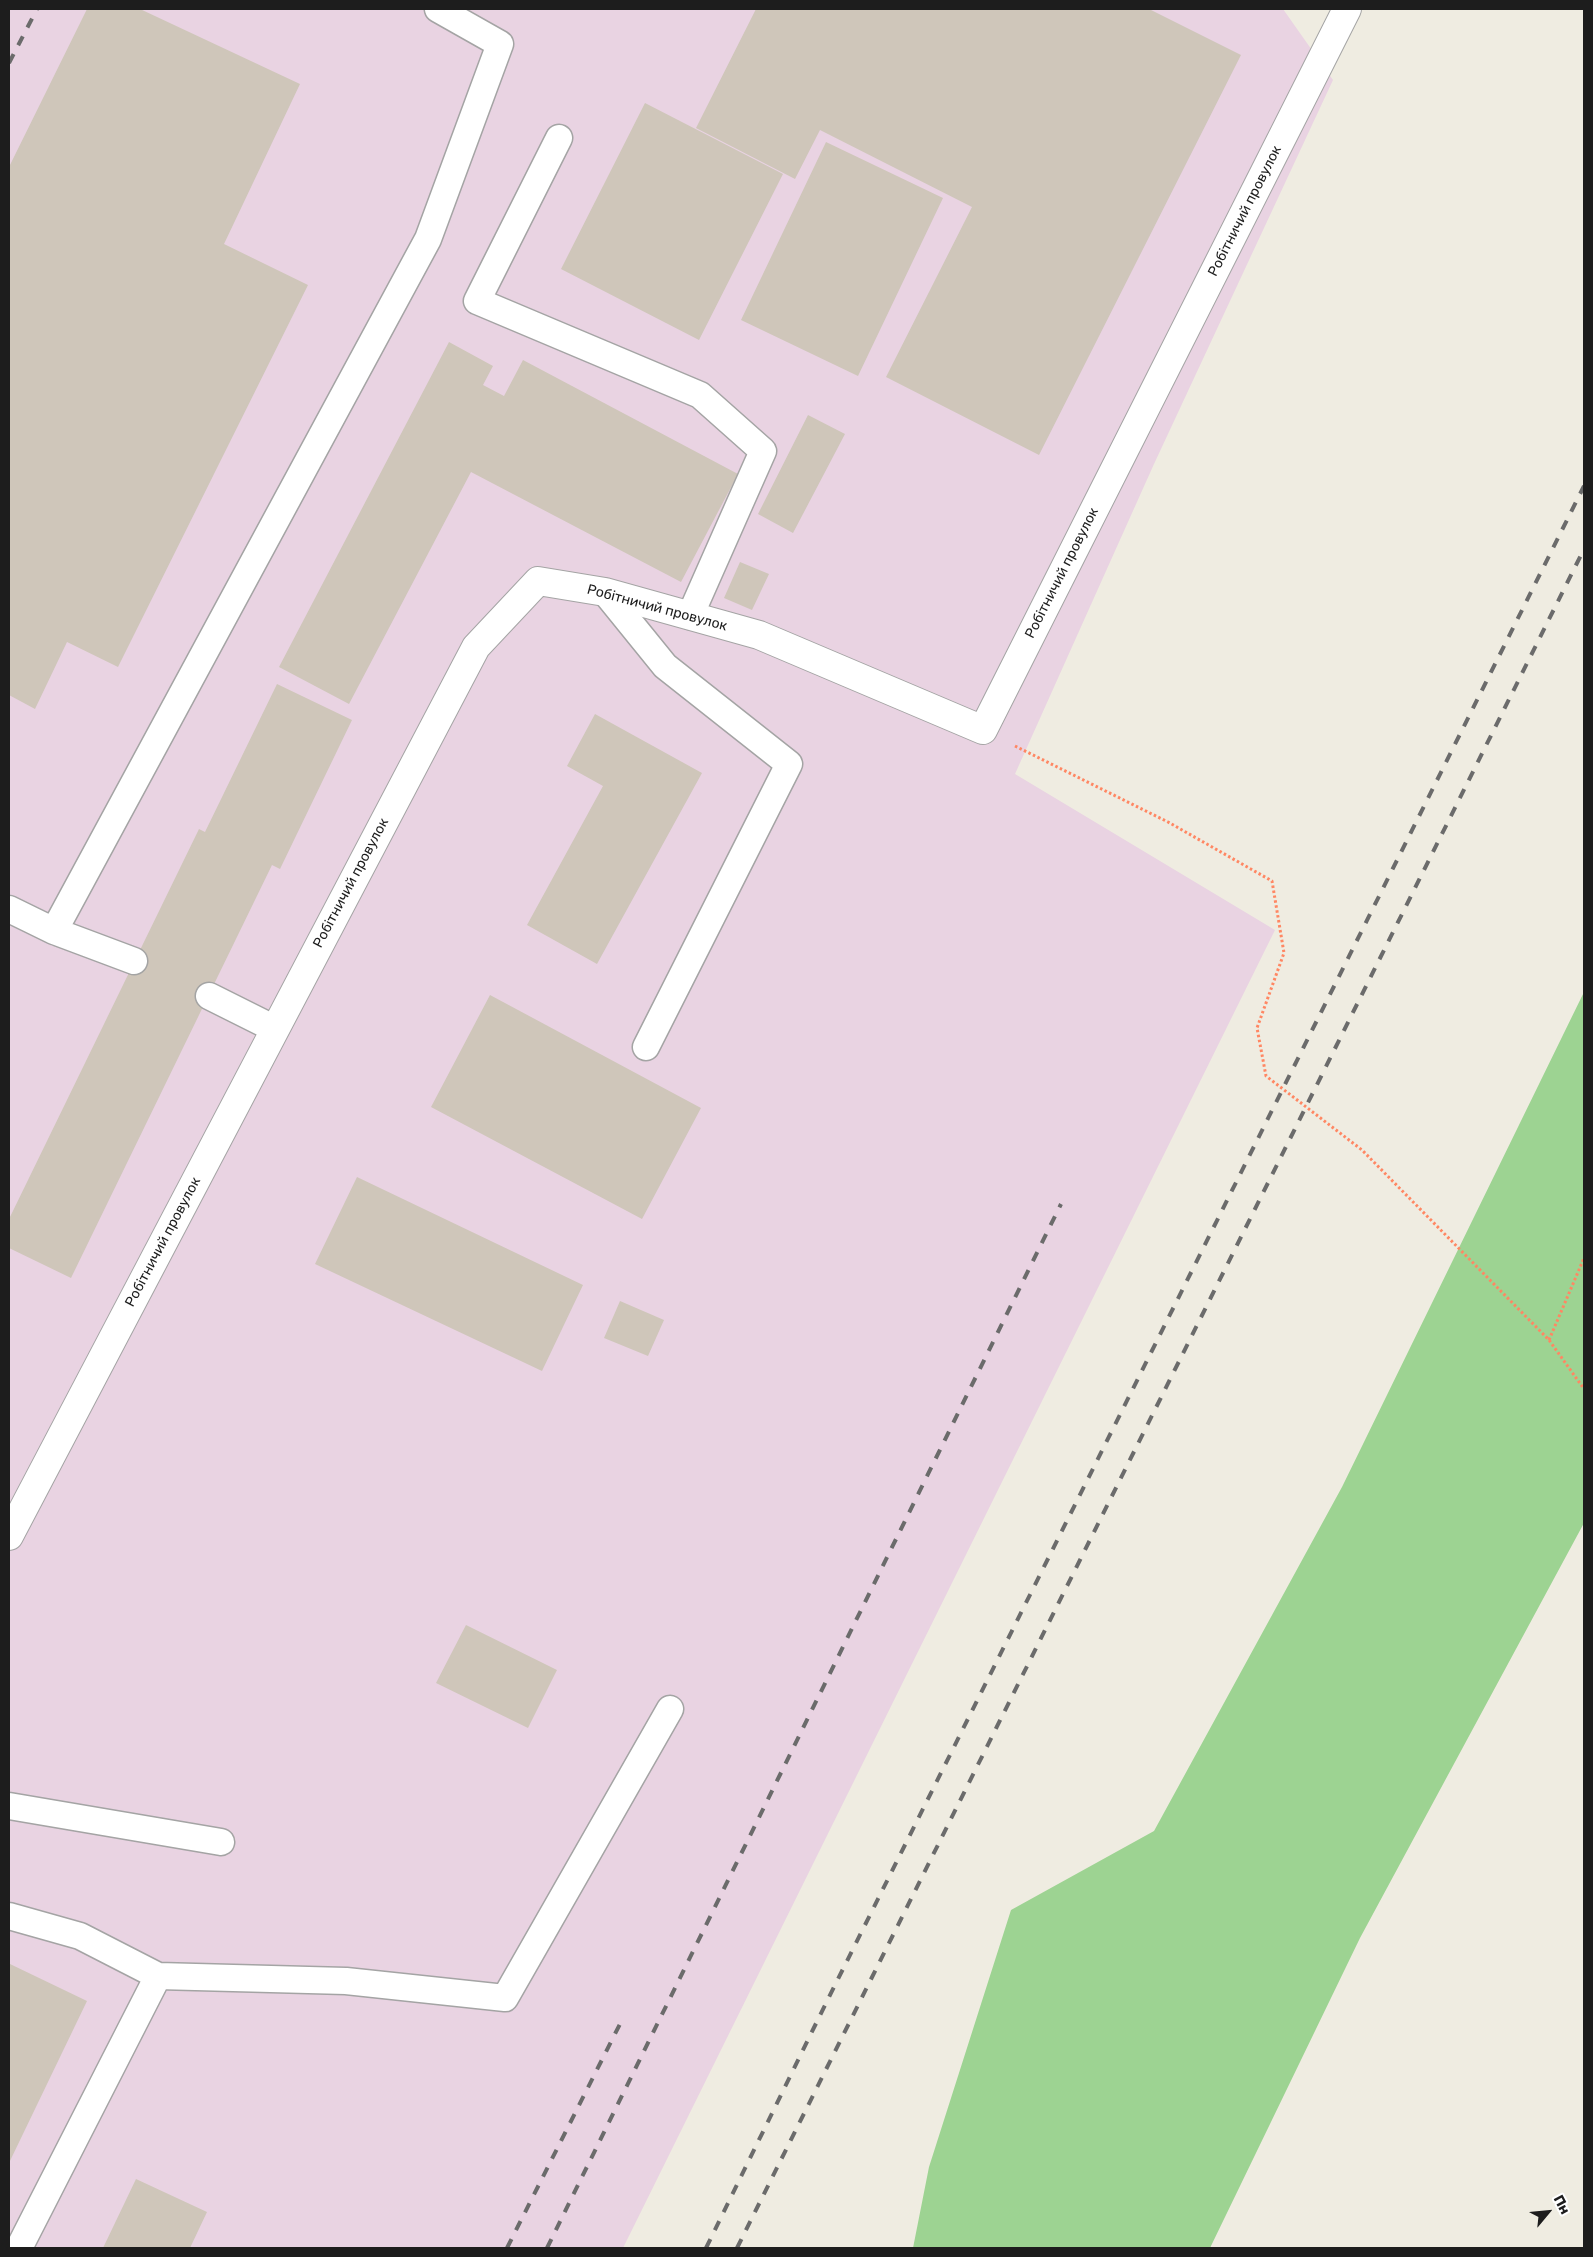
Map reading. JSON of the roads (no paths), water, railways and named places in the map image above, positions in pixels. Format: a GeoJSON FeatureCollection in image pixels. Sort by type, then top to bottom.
{"type":"FeatureCollection","features":[{"type":"Feature","properties":{"kind":"street","name":"Робітничий провулок"},"geometry":{"type":"LineString","coordinates":[[9,1536],[476,646],[538,581],[605,592],[759,635],[983,730],[1347,9]]}},
{"type":"Feature","properties":{"kind":"lane"},"geometry":{"type":"LineString","coordinates":[[54,931],[428,239],[500,44],[438,9]]}},
{"type":"Feature","properties":{"kind":"lane"},"geometry":{"type":"LineString","coordinates":[[559,138],[477,301],[700,395],[763,451],[690,616]]}},
{"type":"Feature","properties":{"kind":"lane"},"geometry":{"type":"LineString","coordinates":[[605,592],[664,666],[789,764],[646,1047]]}},
{"type":"Feature","properties":{"kind":"lane"},"geometry":{"type":"LineString","coordinates":[[9,909],[54,931],[134,961]]}},
{"type":"Feature","properties":{"kind":"lane"},"geometry":{"type":"LineString","coordinates":[[209,996],[275,1029]]}},
{"type":"Feature","properties":{"kind":"lane"},"geometry":{"type":"LineString","coordinates":[[9,1916],[80,1936],[158,1976],[346,1981],[506,1998],[670,1709]]}},
{"type":"Feature","properties":{"kind":"lane"},"geometry":{"type":"LineString","coordinates":[[9,1806],[222,1842]]}},
{"type":"Feature","properties":{"kind":"lane"},"geometry":{"type":"LineString","coordinates":[[19,2248],[158,1976]]}},
{"type":"Feature","properties":{"kind":"railway"},"geometry":{"type":"LineString","coordinates":[[9,63],[37,9]]}},
{"type":"Feature","properties":{"kind":"railway"},"geometry":{"type":"LineString","coordinates":[[706,2248],[828,1999],[1584,486]]}},
{"type":"Feature","properties":{"kind":"railway"},"geometry":{"type":"LineString","coordinates":[[737,2248],[1584,549]]}},
{"type":"Feature","properties":{"kind":"railway"},"geometry":{"type":"LineString","coordinates":[[547,2248],[1061,1204]]}},
{"type":"Feature","properties":{"kind":"railway"},"geometry":{"type":"LineString","coordinates":[[507,2248],[622,2020]]}}]}
